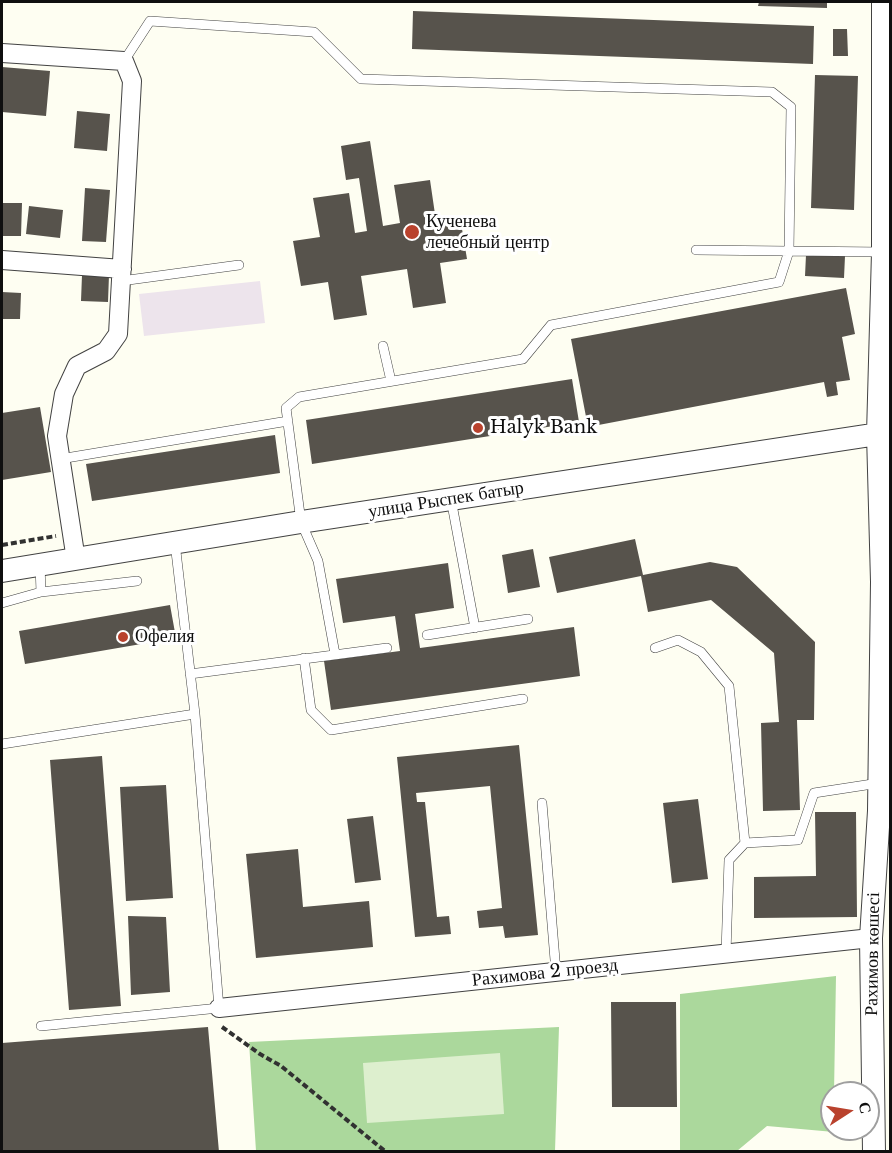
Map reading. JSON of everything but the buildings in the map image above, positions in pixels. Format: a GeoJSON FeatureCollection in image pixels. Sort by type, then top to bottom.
{"type":"FeatureCollection","features":[{"type":"Feature","properties":{"kind":"street","name":"Рахимов көшесі"},"geometry":{"type":"LineString","coordinates":[[874,1152],[871,938],[879,783],[884,435],[883,2]]}},
{"type":"Feature","properties":{"kind":"street"},"geometry":{"type":"LineString","coordinates":[[2,53],[124,61],[132,81],[118,334],[106,351],[77,366],[64,394],[57,436],[76,560]]}},
{"type":"Feature","properties":{"kind":"street"},"geometry":{"type":"LineString","coordinates":[[2,260],[121,275]]}},
{"type":"Feature","properties":{"kind":"street","name":"улица Рыспек батыр"},"geometry":{"type":"LineString","coordinates":[[2,571],[301,522],[884,435]]}},
{"type":"Feature","properties":{"kind":"street","name":"Рахимова 2 проезд"},"geometry":{"type":"LineString","coordinates":[[221,1017],[556,972],[871,938]]}},
{"type":"Feature","properties":{"kind":"lane"},"geometry":{"type":"LineString","coordinates":[[124,61],[150,21],[314,32],[361,79],[772,92],[791,107],[789,251],[778,282],[552,325],[523,359],[299,397],[286,408],[301,522],[318,561],[335,654]]}},
{"type":"Feature","properties":{"kind":"lane"},"geometry":{"type":"LineString","coordinates":[[696,250],[883,252]]}},
{"type":"Feature","properties":{"kind":"lane"},"geometry":{"type":"LineString","coordinates":[[121,275],[239,265]]}},
{"type":"Feature","properties":{"kind":"lane"},"geometry":{"type":"LineString","coordinates":[[383,346],[390,381]]}},
{"type":"Feature","properties":{"kind":"lane"},"geometry":{"type":"LineString","coordinates":[[59,459],[288,421]]}},
{"type":"Feature","properties":{"kind":"lane"},"geometry":{"type":"LineString","coordinates":[[451,500],[475,628]]}},
{"type":"Feature","properties":{"kind":"lane"},"geometry":{"type":"LineString","coordinates":[[41,1026],[221,1017],[195,714],[175,543]]}},
{"type":"Feature","properties":{"kind":"lane"},"geometry":{"type":"LineString","coordinates":[[40,565],[41,592]]}},
{"type":"Feature","properties":{"kind":"lane"},"geometry":{"type":"LineString","coordinates":[[2,603],[41,592],[137,581]]}},
{"type":"Feature","properties":{"kind":"lane"},"geometry":{"type":"LineString","coordinates":[[428,635],[528,619]]}},
{"type":"Feature","properties":{"kind":"lane"},"geometry":{"type":"LineString","coordinates":[[655,648],[678,640],[686,644],[701,652],[729,686],[746,843]]}},
{"type":"Feature","properties":{"kind":"lane"},"geometry":{"type":"LineString","coordinates":[[190,674],[387,648]]}},
{"type":"Feature","properties":{"kind":"lane"},"geometry":{"type":"LineString","coordinates":[[304,658],[311,710],[331,730],[523,699]]}},
{"type":"Feature","properties":{"kind":"lane"},"geometry":{"type":"LineString","coordinates":[[2,744],[195,714]]}},
{"type":"Feature","properties":{"kind":"lane"},"geometry":{"type":"LineString","coordinates":[[726,953],[729,860],[746,843],[798,840],[814,793],[879,783]]}},
{"type":"Feature","properties":{"kind":"lane"},"geometry":{"type":"LineString","coordinates":[[542,803],[556,972]]}},
{"type":"Feature","properties":{"kind":"path"},"geometry":{"type":"LineString","coordinates":[[2,545],[71,534]]}},
{"type":"Feature","properties":{"kind":"path"},"geometry":{"type":"LineString","coordinates":[[221,1017],[260,1054],[281,1066],[386,1152]]}},
{"type":"Feature","properties":{"kind":"shaded area"},"geometry":{"type":"Polygon","coordinates":[[[260,281],[265,323],[144,336],[139,294],[260,281]]]}},
{"type":"Feature","properties":{"kind":"green space"},"geometry":{"type":"Polygon","coordinates":[[[836,976],[834,1081],[820,1081],[820,1131],[767,1126],[737,1151],[680,1151],[680,994],[836,976]]]}},
{"type":"Feature","properties":{"kind":"green space"},"geometry":{"type":"Polygon","coordinates":[[[559,1027],[555,1151],[256,1151],[249,1042],[559,1027]]]}},
{"type":"Feature","properties":{"kind":"green space"},"geometry":{"type":"Polygon","coordinates":[[[500,1053],[504,1114],[367,1123],[363,1063],[500,1053]]]}},
{"type":"Feature","properties":{"kind":"place","name":"Кученева лечебный центр"},"geometry":{"type":"Point","coordinates":[412,232]}},
{"type":"Feature","properties":{"kind":"place","name":"Halyk Bank"},"geometry":{"type":"Point","coordinates":[478,428]}},
{"type":"Feature","properties":{"kind":"place","name":"Офелия"},"geometry":{"type":"Point","coordinates":[123,637]}}]}
